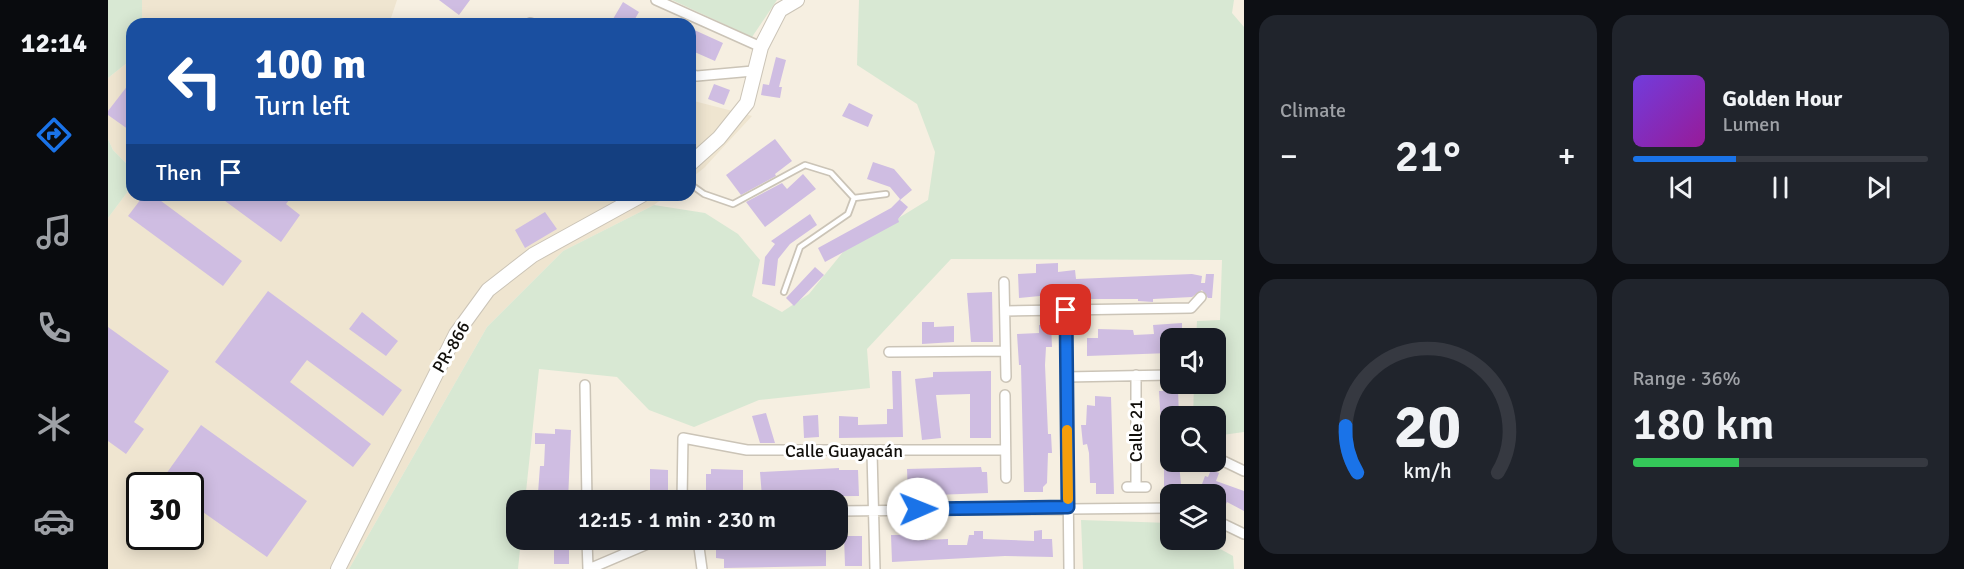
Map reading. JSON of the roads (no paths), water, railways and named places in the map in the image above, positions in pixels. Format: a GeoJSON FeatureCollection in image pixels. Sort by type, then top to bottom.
{"type":"FeatureCollection","features":[{"type":"Feature","properties":{"kind":"street"},"geometry":{"type":"LineString","coordinates":[[656,0],[761,47]]}},
{"type":"Feature","properties":{"kind":"street"},"geometry":{"type":"LineString","coordinates":[[696,159],[719,138],[747,103],[753,71],[761,47],[780,10],[797,0]]}},
{"type":"Feature","properties":{"kind":"street"},"geometry":{"type":"LineString","coordinates":[[696,76],[753,71]]}},
{"type":"Feature","properties":{"kind":"street","name":"PR-866"},"geometry":{"type":"LineString","coordinates":[[338,569],[456,334],[488,290],[532,255],[631,201]]}},
{"type":"Feature","properties":{"kind":"street"},"geometry":{"type":"LineString","coordinates":[[1004,282],[1006,377]]}},
{"type":"Feature","properties":{"kind":"street"},"geometry":{"type":"LineString","coordinates":[[1005,310],[1191,308],[1201,297]]}},
{"type":"Feature","properties":{"kind":"street"},"geometry":{"type":"LineString","coordinates":[[1066,310],[1069,569]]}},
{"type":"Feature","properties":{"kind":"street"},"geometry":{"type":"LineString","coordinates":[[889,352],[1005,351]]}},
{"type":"Feature","properties":{"kind":"street","name":"Calle 21"},"geometry":{"type":"LineString","coordinates":[[1136,375],[1136,487]]}},
{"type":"Feature","properties":{"kind":"street"},"geometry":{"type":"LineString","coordinates":[[1066,377],[1160,375]]}},
{"type":"Feature","properties":{"kind":"street"},"geometry":{"type":"LineString","coordinates":[[585,385],[587,490]]}},
{"type":"Feature","properties":{"kind":"street"},"geometry":{"type":"LineString","coordinates":[[1005,395],[1006,478]]}},
{"type":"Feature","properties":{"kind":"street","name":"Calle Guayacán"},"geometry":{"type":"LineString","coordinates":[[682,490],[683,438],[747,450],[872,452],[1005,450]]}},
{"type":"Feature","properties":{"kind":"street"},"geometry":{"type":"LineString","coordinates":[[872,452],[875,569]]}},
{"type":"Feature","properties":{"kind":"street"},"geometry":{"type":"LineString","coordinates":[[1226,462],[1244,471]]}},
{"type":"Feature","properties":{"kind":"street"},"geometry":{"type":"LineString","coordinates":[[848,511],[1160,508]]}},
{"type":"Feature","properties":{"kind":"street"},"geometry":{"type":"LineString","coordinates":[[1226,525],[1244,534]]}},
{"type":"Feature","properties":{"kind":"street"},"geometry":{"type":"LineString","coordinates":[[587,550],[588,569],[633,550]]}},
{"type":"Feature","properties":{"kind":"street"},"geometry":{"type":"LineString","coordinates":[[699,550],[702,569]]}},
{"type":"Feature","properties":{"kind":"lane"},"geometry":{"type":"LineString","coordinates":[[696,188],[704,194],[733,204],[806,165],[831,173],[854,198]]}},
{"type":"Feature","properties":{"kind":"lane"},"geometry":{"type":"LineString","coordinates":[[854,198],[886,194]]}},
{"type":"Feature","properties":{"kind":"lane"},"geometry":{"type":"LineString","coordinates":[[784,292],[800,247],[848,214],[854,198]]}}]}
